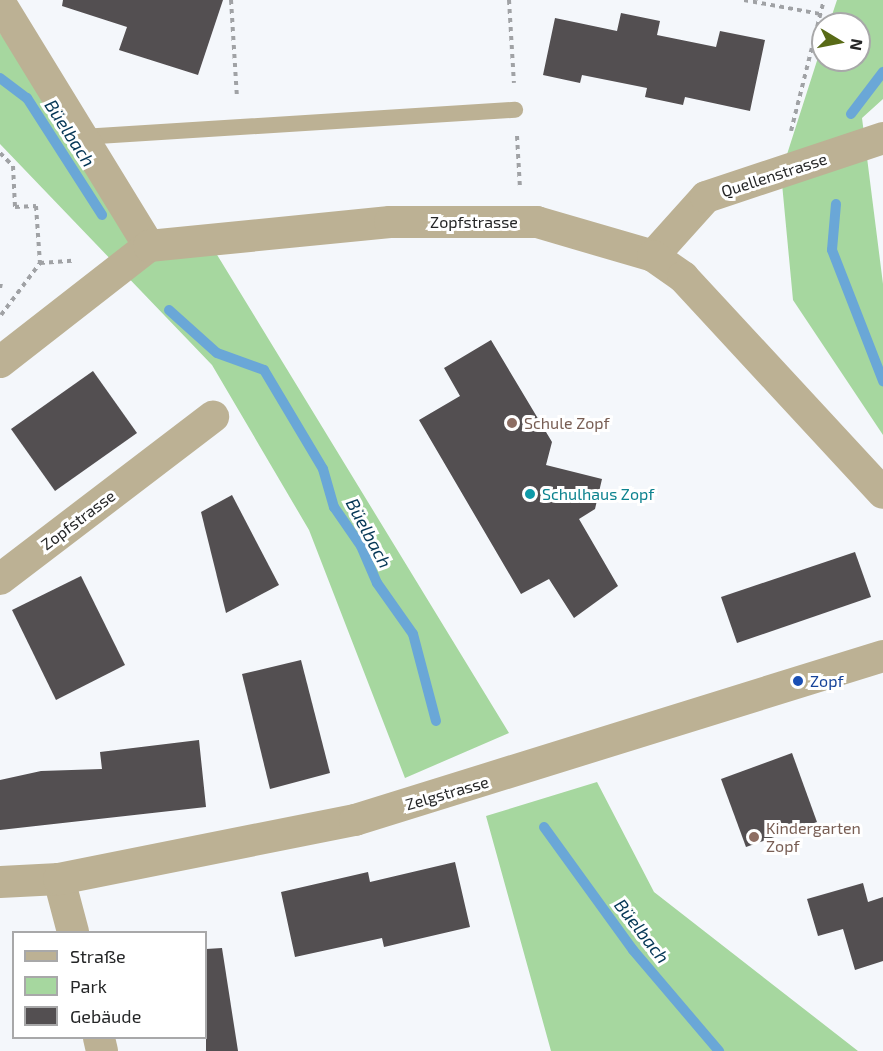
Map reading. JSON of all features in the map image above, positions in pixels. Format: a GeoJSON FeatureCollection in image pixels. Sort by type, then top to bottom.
{"type":"FeatureCollection","features":[{"type":"Feature","properties":{"kind":"street"},"geometry":{"type":"LineString","coordinates":[[0,3],[149,246],[0,362]]}},
{"type":"Feature","properties":{"kind":"street","name":"Quellenstrasse"},"geometry":{"type":"LineString","coordinates":[[653,256],[706,197],[883,138]]}},
{"type":"Feature","properties":{"kind":"street","name":"Zopfstrasse"},"geometry":{"type":"LineString","coordinates":[[149,246],[390,222],[529,222],[653,256],[702,295],[883,493]]}},
{"type":"Feature","properties":{"kind":"street","name":"Zopfstrasse"},"geometry":{"type":"LineString","coordinates":[[0,579],[213,417]]}},
{"type":"Feature","properties":{"kind":"street","name":"Zelgstrasse"},"geometry":{"type":"LineString","coordinates":[[0,882],[59,879],[355,820],[883,656]]}},
{"type":"Feature","properties":{"kind":"street"},"geometry":{"type":"LineString","coordinates":[[59,879],[72,931]]}},
{"type":"Feature","properties":{"kind":"lane"},"geometry":{"type":"LineString","coordinates":[[82,137],[515,110]]}},
{"type":"Feature","properties":{"kind":"path"},"geometry":{"type":"LineString","coordinates":[[231,0],[239,127]]}},
{"type":"Feature","properties":{"kind":"path"},"geometry":{"type":"LineString","coordinates":[[744,0],[811,12]]}},
{"type":"Feature","properties":{"kind":"path"},"geometry":{"type":"LineString","coordinates":[[781,173],[811,51]]}},
{"type":"Feature","properties":{"kind":"path"},"geometry":{"type":"LineString","coordinates":[[0,153],[13,166],[15,207],[36,206],[40,263],[0,317]]}},
{"type":"Feature","properties":{"kind":"path"},"geometry":{"type":"LineString","coordinates":[[40,263],[84,260],[121,268]]}},
{"type":"Feature","properties":{"kind":"path"},"geometry":{"type":"LineString","coordinates":[[0,288],[1,283]]}},
{"type":"Feature","properties":{"kind":"green space"},"geometry":{"type":"Polygon","coordinates":[[[837,0],[883,0],[883,99],[862,118],[883,284],[883,435],[793,300],[781,173],[813,72],[871,72],[871,12],[833,12],[837,0]]]}},
{"type":"Feature","properties":{"kind":"green space"},"geometry":{"type":"Polygon","coordinates":[[[0,33],[149,246],[208,240],[509,733],[405,778],[309,530],[212,365],[0,144],[0,33]]]}},
{"type":"Feature","properties":{"kind":"green space"},"geometry":{"type":"Polygon","coordinates":[[[597,782],[654,892],[858,1051],[551,1051],[486,816],[597,782]]]}},
{"type":"Feature","properties":{"kind":"building"},"geometry":{"type":"Polygon","coordinates":[[[63,0],[223,0],[198,75],[119,50],[127,27],[62,6],[63,0]]]}},
{"type":"Feature","properties":{"kind":"building"},"geometry":{"type":"Polygon","coordinates":[[[621,13],[660,21],[657,35],[716,47],[720,31],[765,40],[750,111],[685,97],[683,105],[645,97],[647,88],[582,75],[580,83],[543,75],[555,18],[617,31],[621,13]]]}},
{"type":"Feature","properties":{"kind":"building","name":"Schulhaus Zopf"},"geometry":{"type":"Polygon","coordinates":[[[491,340],[552,442],[546,465],[602,479],[595,509],[579,519],[618,586],[574,618],[549,579],[521,594],[419,420],[460,396],[444,368],[491,340]]]}},
{"type":"Feature","properties":{"kind":"building"},"geometry":{"type":"Polygon","coordinates":[[[93,371],[137,433],[55,491],[11,429],[93,371]]]}},
{"type":"Feature","properties":{"kind":"building"},"geometry":{"type":"Polygon","coordinates":[[[232,495],[279,585],[226,613],[201,512],[232,495]]]}},
{"type":"Feature","properties":{"kind":"building"},"geometry":{"type":"Polygon","coordinates":[[[855,552],[871,597],[737,643],[721,597],[855,552]]]}},
{"type":"Feature","properties":{"kind":"building"},"geometry":{"type":"Polygon","coordinates":[[[81,576],[125,665],[56,700],[12,610],[81,576]]]}},
{"type":"Feature","properties":{"kind":"building"},"geometry":{"type":"Polygon","coordinates":[[[301,660],[330,773],[270,789],[242,674],[301,660]]]}},
{"type":"Feature","properties":{"kind":"building"},"geometry":{"type":"Polygon","coordinates":[[[199,740],[206,807],[0,830],[0,780],[41,771],[102,769],[100,752],[199,740]]]}},
{"type":"Feature","properties":{"kind":"building"},"geometry":{"type":"Polygon","coordinates":[[[792,753],[817,822],[746,847],[721,779],[792,753]]]}},
{"type":"Feature","properties":{"kind":"building"},"geometry":{"type":"Polygon","coordinates":[[[455,862],[470,927],[384,947],[382,938],[295,957],[281,892],[368,872],[370,882],[455,862]]]}},
{"type":"Feature","properties":{"kind":"building"},"geometry":{"type":"Polygon","coordinates":[[[863,883],[868,902],[883,897],[883,961],[855,970],[843,929],[818,936],[807,899],[863,883]]]}},
{"type":"Feature","properties":{"kind":"building"},"geometry":{"type":"Polygon","coordinates":[[[222,948],[238,1051],[206,1051],[207,949],[222,948]]]}},
{"type":"Feature","properties":{"kind":"waterway"},"geometry":{"type":"LineString","coordinates":[[851,114],[883,72]]}},
{"type":"Feature","properties":{"kind":"waterway","name":"Büelbach"},"geometry":{"type":"LineString","coordinates":[[0,78],[27,98],[102,215]]}},
{"type":"Feature","properties":{"kind":"waterway"},"geometry":{"type":"LineString","coordinates":[[836,204],[832,250],[883,381]]}},
{"type":"Feature","properties":{"kind":"waterway","name":"Büelbach"},"geometry":{"type":"LineString","coordinates":[[169,310],[217,353],[264,370],[323,469],[334,507],[361,546],[377,583],[413,634],[436,721]]}},
{"type":"Feature","properties":{"kind":"waterway","name":"Büelbach"},"geometry":{"type":"LineString","coordinates":[[544,827],[633,950],[719,1051]]}},
{"type":"Feature","properties":{"kind":"place","name":"Schule Zopf"},"geometry":{"type":"Point","coordinates":[512,423]}},
{"type":"Feature","properties":{"kind":"place","name":"Schulhaus Zopf"},"geometry":{"type":"Point","coordinates":[530,494]}},
{"type":"Feature","properties":{"kind":"place","name":"Zopf"},"geometry":{"type":"Point","coordinates":[798,681]}},
{"type":"Feature","properties":{"kind":"place","name":"Kindergarten Zopf"},"geometry":{"type":"Point","coordinates":[754,837]}}]}
